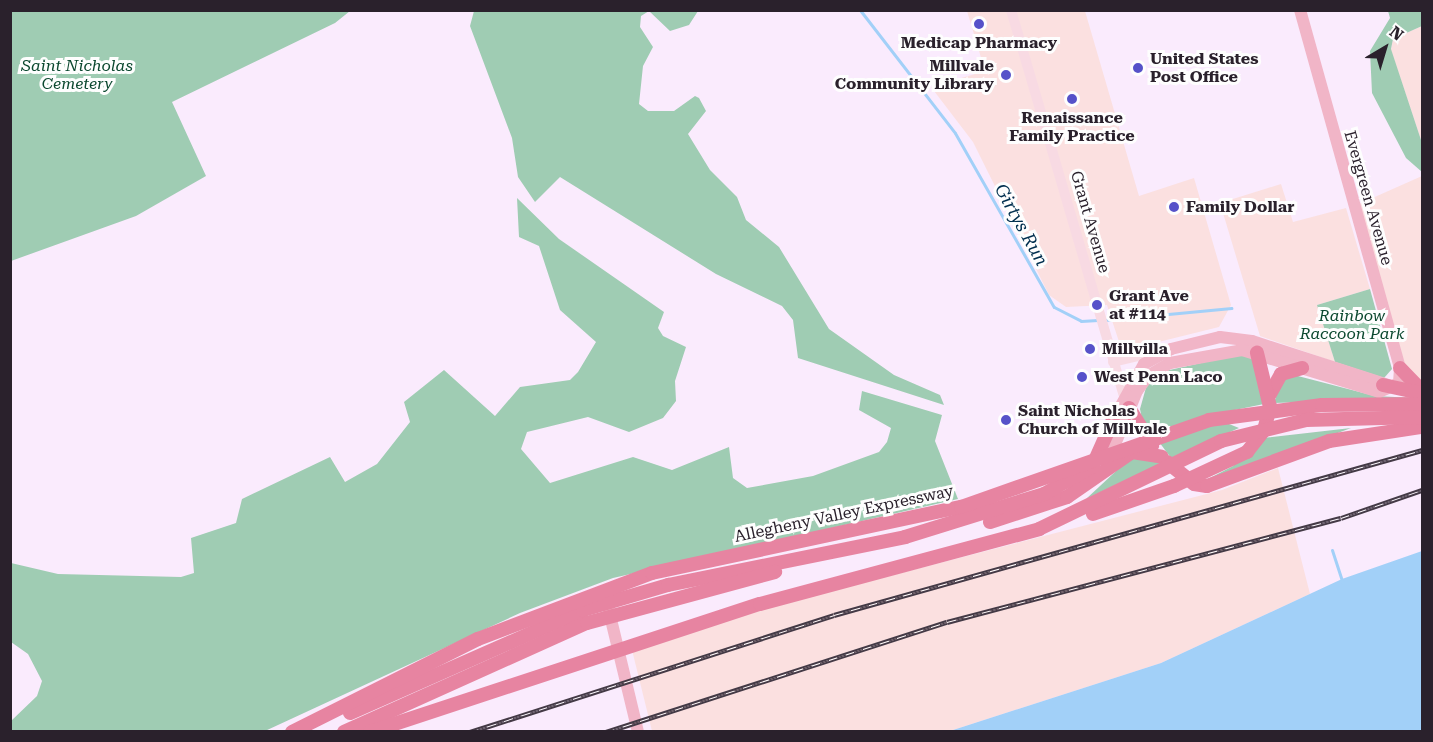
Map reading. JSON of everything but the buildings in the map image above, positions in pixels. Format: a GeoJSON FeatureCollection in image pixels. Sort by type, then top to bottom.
{"type":"FeatureCollection","features":[{"type":"Feature","properties":{"kind":"highway"},"geometry":{"type":"LineString","coordinates":[[370,732],[760,604],[1039,529],[1174,486],[1211,471],[1258,441],[1269,418],[1270,394],[1257,353]]}},
{"type":"Feature","properties":{"kind":"highway"},"geometry":{"type":"LineString","coordinates":[[1270,394],[1281,374],[1302,368]]}},
{"type":"Feature","properties":{"kind":"highway"},"geometry":{"type":"LineString","coordinates":[[1400,368],[1422,392]]}},
{"type":"Feature","properties":{"kind":"highway"},"geometry":{"type":"LineString","coordinates":[[1388,387],[1422,392]]}},
{"type":"Feature","properties":{"kind":"highway","name":"Allegheny Valley Expressway"},"geometry":{"type":"LineString","coordinates":[[292,732],[478,639],[585,596],[663,571],[961,507],[1177,428],[1258,412],[1422,404]]}},
{"type":"Feature","properties":{"kind":"highway"},"geometry":{"type":"LineString","coordinates":[[1129,408],[1162,457],[1179,476],[1207,486],[1329,441],[1422,427]]}},
{"type":"Feature","properties":{"kind":"highway"},"geometry":{"type":"LineString","coordinates":[[1084,513],[1185,460],[1248,434],[1274,427],[1333,418],[1422,417]]}},
{"type":"Feature","properties":{"kind":"highway"},"geometry":{"type":"LineString","coordinates":[[668,585],[905,537],[1003,509],[1080,476],[1101,453],[1113,420]]}},
{"type":"Feature","properties":{"kind":"highway"},"geometry":{"type":"LineString","coordinates":[[344,732],[608,609],[1016,516],[1067,497],[1132,452],[1162,457]]}},
{"type":"Feature","properties":{"kind":"highway"},"geometry":{"type":"LineString","coordinates":[[297,732],[668,585],[819,539]]}},
{"type":"Feature","properties":{"kind":"main road","name":"Evergreen Avenue"},"geometry":{"type":"LineString","coordinates":[[1300,10],[1400,368]]}},
{"type":"Feature","properties":{"kind":"main road"},"geometry":{"type":"LineString","coordinates":[[1113,420],[1123,394],[1144,364],[1171,349],[1237,337],[1388,387]]}},
{"type":"Feature","properties":{"kind":"main road"},"geometry":{"type":"LineString","coordinates":[[1102,471],[1129,408],[1157,369],[1226,350],[1257,353],[1379,392],[1388,387],[1400,368]]}},
{"type":"Feature","properties":{"kind":"main road","name":"Grant Avenue"},"geometry":{"type":"LineString","coordinates":[[1123,394],[1129,408]]}},
{"type":"Feature","properties":{"kind":"main road"},"geometry":{"type":"LineString","coordinates":[[608,609],[638,732]]}},
{"type":"Feature","properties":{"kind":"street","name":"Grant Avenue"},"geometry":{"type":"LineString","coordinates":[[1011,10],[1123,394]]}},
{"type":"Feature","properties":{"kind":"street"},"geometry":{"type":"LineString","coordinates":[[1113,362],[1171,349]]}},
{"type":"Feature","properties":{"kind":"shaded area"},"geometry":{"type":"Polygon","coordinates":[[[967,11],[1085,11],[1139,196],[1194,178],[1231,305],[1219,327],[1122,351],[1107,305],[1066,307],[1049,295],[973,142],[931,87],[985,71],[967,11]]]}},
{"type":"Feature","properties":{"kind":"shaded area"},"geometry":{"type":"Polygon","coordinates":[[[1422,26],[1422,143],[1391,50],[1393,39],[1422,26]]]}},
{"type":"Feature","properties":{"kind":"shaded area"},"geometry":{"type":"Polygon","coordinates":[[[1422,176],[1422,385],[1405,365],[1359,204],[1422,176]]]}},
{"type":"Feature","properties":{"kind":"shaded area"},"geometry":{"type":"Polygon","coordinates":[[[1281,184],[1293,222],[1346,208],[1370,289],[1317,305],[1335,362],[1260,336],[1220,203],[1281,184]]]}},
{"type":"Feature","properties":{"kind":"shaded area"},"geometry":{"type":"Polygon","coordinates":[[[1278,468],[1310,594],[1161,663],[950,731],[652,731],[632,650],[777,605],[1222,490],[1278,468]]]}},
{"type":"Feature","properties":{"kind":"green space","name":"Saint Nicholas Cemetery"},"geometry":{"type":"Polygon","coordinates":[[[11,10],[350,11],[335,23],[172,102],[206,176],[136,216],[11,261],[11,10]]]}},
{"type":"Feature","properties":{"kind":"green space"},"geometry":{"type":"Polygon","coordinates":[[[474,11],[649,11],[641,16],[640,27],[653,47],[643,66],[639,104],[648,111],[674,111],[695,96],[699,98],[706,111],[688,134],[710,170],[737,197],[746,220],[779,247],[829,329],[894,375],[940,395],[944,405],[798,358],[793,320],[782,306],[716,274],[560,177],[535,202],[518,177],[512,138],[470,26],[474,11]]]}},
{"type":"Feature","properties":{"kind":"green space"},"geometry":{"type":"Polygon","coordinates":[[[649,11],[698,11],[689,25],[670,31],[649,11]]]}},
{"type":"Feature","properties":{"kind":"green space"},"geometry":{"type":"Polygon","coordinates":[[[1388,11],[1422,11],[1422,26],[1393,39],[1391,49],[1422,143],[1422,172],[1406,158],[1372,93],[1370,51],[1390,18],[1388,11]]]}},
{"type":"Feature","properties":{"kind":"green space"},"geometry":{"type":"Polygon","coordinates":[[[517,198],[559,239],[664,312],[658,328],[663,336],[686,347],[675,381],[676,401],[663,418],[629,432],[588,417],[527,432],[521,449],[550,483],[633,457],[672,470],[729,447],[733,478],[747,488],[813,476],[879,452],[887,442],[891,428],[859,410],[862,391],[942,415],[935,441],[958,499],[613,578],[520,613],[265,731],[11,731],[11,721],[37,696],[42,681],[28,654],[11,642],[11,563],[58,574],[181,577],[194,573],[191,538],[236,523],[242,499],[330,457],[345,482],[377,464],[410,422],[404,402],[444,370],[495,416],[520,387],[570,380],[578,372],[596,342],[560,310],[539,246],[519,237],[517,198]]]}},
{"type":"Feature","properties":{"kind":"green space","name":"Rainbow Raccoon Park"},"geometry":{"type":"Polygon","coordinates":[[[1370,289],[1392,369],[1384,378],[1335,362],[1317,305],[1370,289]]]}},
{"type":"Feature","properties":{"kind":"green space"},"geometry":{"type":"Polygon","coordinates":[[[1237,355],[1253,357],[1264,404],[1225,412],[1229,424],[1239,428],[1171,458],[1142,419],[1140,409],[1147,384],[1165,371],[1237,355]]]}},
{"type":"Feature","properties":{"kind":"green space"},"geometry":{"type":"Polygon","coordinates":[[[1294,375],[1375,396],[1415,398],[1274,403],[1281,381],[1294,375]]]}},
{"type":"Feature","properties":{"kind":"green space"},"geometry":{"type":"Polygon","coordinates":[[[1351,428],[1223,476],[1208,479],[1233,466],[1263,438],[1351,428]]]}},
{"type":"Feature","properties":{"kind":"green space"},"geometry":{"type":"Polygon","coordinates":[[[1147,455],[1160,464],[1086,499],[1128,460],[1147,455]]]}},
{"type":"Feature","properties":{"kind":"water"},"geometry":{"type":"Polygon","coordinates":[[[1422,551],[1422,731],[950,731],[1161,663],[1342,579],[1422,551]]]}},
{"type":"Feature","properties":{"kind":"waterway","name":"Girtys Run"},"geometry":{"type":"LineString","coordinates":[[860,10],[955,133],[1054,307],[1081,321],[1098,320]]}},
{"type":"Feature","properties":{"kind":"waterway","name":"Girtys Run"},"geometry":{"type":"LineString","coordinates":[[1105,320],[1231,308]]}},
{"type":"Feature","properties":{"kind":"waterway","name":"Girtys Run"},"geometry":{"type":"LineString","coordinates":[[1332,550],[1343,583]]}},
{"type":"Feature","properties":{"kind":"railway"},"geometry":{"type":"LineString","coordinates":[[470,732],[834,615],[1422,450]]}},
{"type":"Feature","properties":{"kind":"railway"},"geometry":{"type":"LineString","coordinates":[[606,732],[947,622],[1341,518],[1422,490]]}},
{"type":"Feature","properties":{"kind":"place","name":"Medicap Pharmacy"},"geometry":{"type":"Point","coordinates":[979,24]}},
{"type":"Feature","properties":{"kind":"place","name":"United States Post Office"},"geometry":{"type":"Point","coordinates":[1138,68]}},
{"type":"Feature","properties":{"kind":"place","name":"Millvale Community Library"},"geometry":{"type":"Point","coordinates":[1006,75]}},
{"type":"Feature","properties":{"kind":"place","name":"Renaissance Family Practice"},"geometry":{"type":"Point","coordinates":[1072,99]}},
{"type":"Feature","properties":{"kind":"place","name":"Family Dollar"},"geometry":{"type":"Point","coordinates":[1174,207]}},
{"type":"Feature","properties":{"kind":"place","name":"Grant Ave at #114"},"geometry":{"type":"Point","coordinates":[1097,305]}},
{"type":"Feature","properties":{"kind":"place","name":"Millvilla"},"geometry":{"type":"Point","coordinates":[1090,349]}},
{"type":"Feature","properties":{"kind":"place","name":"West Penn Laco"},"geometry":{"type":"Point","coordinates":[1082,377]}},
{"type":"Feature","properties":{"kind":"place","name":"Saint Nicholas Church of Millvale"},"geometry":{"type":"Point","coordinates":[1006,420]}}]}
